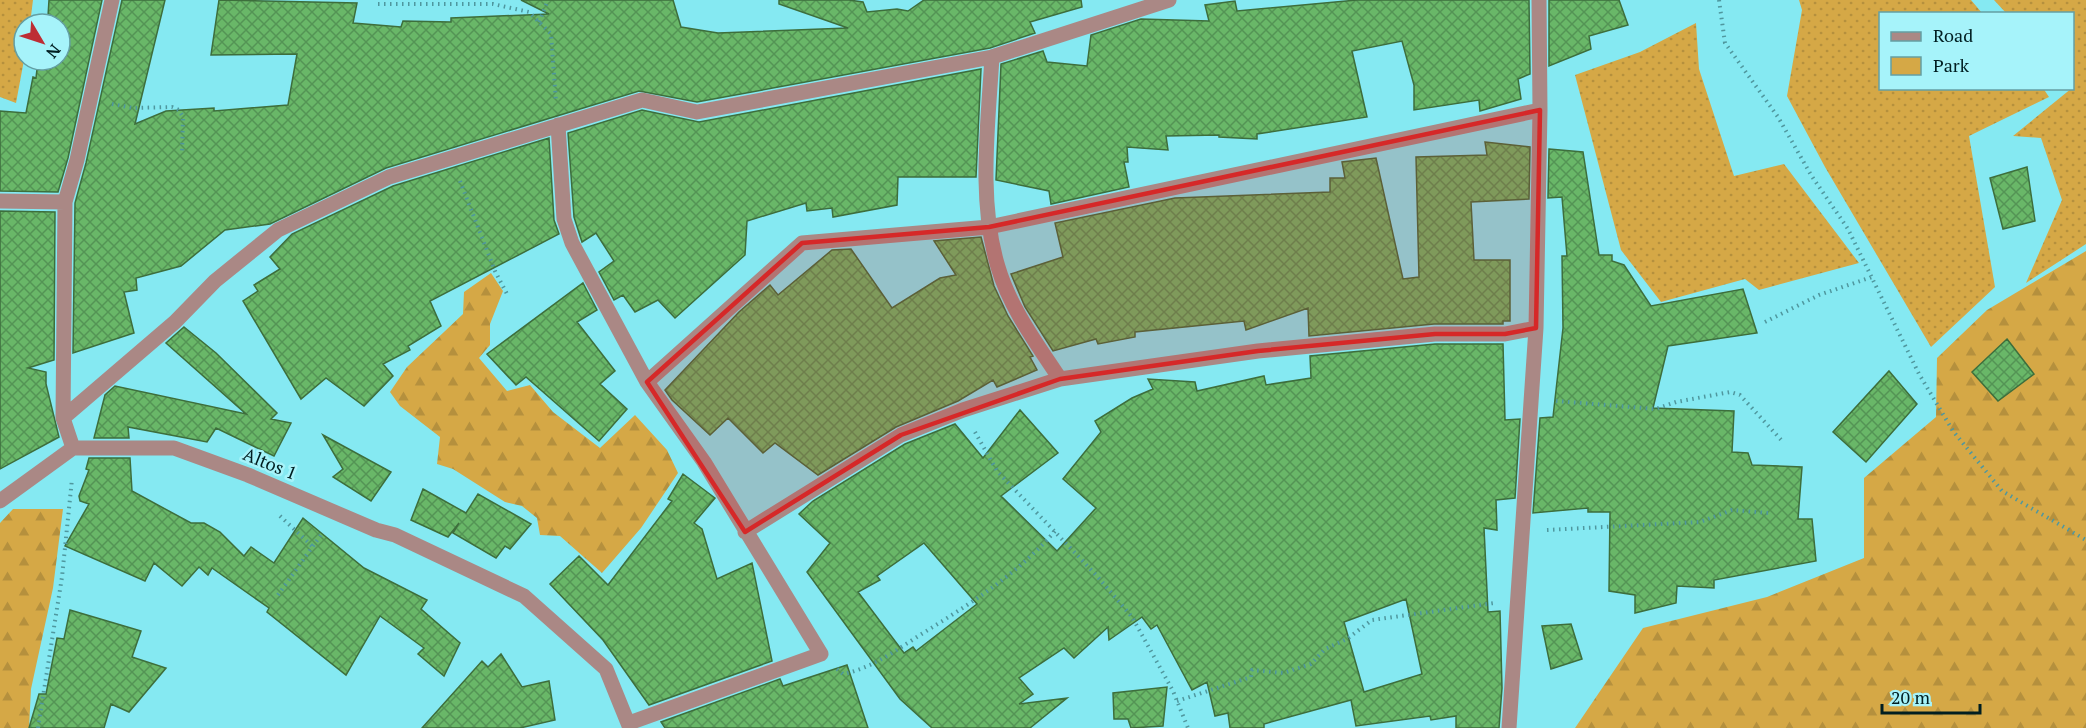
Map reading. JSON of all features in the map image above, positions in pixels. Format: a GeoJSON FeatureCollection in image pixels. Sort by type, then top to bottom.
{"type":"FeatureCollection","features":[{"type":"Feature","properties":{"kind":"street"},"geometry":{"type":"LineString","coordinates":[[0,501],[73,448],[63,418],[65,202],[112,0]]}},
{"type":"Feature","properties":{"kind":"street"},"geometry":{"type":"LineString","coordinates":[[63,418],[175,322],[215,281],[278,230],[388,177],[642,100],[697,111],[992,57],[1169,0]]}},
{"type":"Feature","properties":{"kind":"street"},"geometry":{"type":"LineString","coordinates":[[1509,728],[1536,328],[1540,110],[1539,0]]}},
{"type":"Feature","properties":{"kind":"street"},"geometry":{"type":"LineString","coordinates":[[992,57],[986,147],[989,227],[998,268],[1022,321],[1060,379]]}},
{"type":"Feature","properties":{"kind":"street"},"geometry":{"type":"LineString","coordinates":[[647,382],[802,243],[989,227],[1540,110]]}},
{"type":"Feature","properties":{"kind":"street"},"geometry":{"type":"LineString","coordinates":[[558,125],[564,219],[572,243],[647,382],[704,462],[821,654],[629,725]]}},
{"type":"Feature","properties":{"kind":"street"},"geometry":{"type":"LineString","coordinates":[[0,201],[65,202]]}},
{"type":"Feature","properties":{"kind":"street"},"geometry":{"type":"LineString","coordinates":[[745,532],[901,435],[963,410],[1060,379],[1258,351],[1435,334],[1505,334],[1536,328]]}},
{"type":"Feature","properties":{"kind":"street","name":"Altos 1"},"geometry":{"type":"LineString","coordinates":[[73,448],[174,448],[248,475],[376,530],[395,535],[524,596],[606,669],[629,725]]}},
{"type":"Feature","properties":{"kind":"path"},"geometry":{"type":"LineString","coordinates":[[539,22],[548,0]]}},
{"type":"Feature","properties":{"kind":"path"},"geometry":{"type":"LineString","coordinates":[[1719,0],[1725,43],[1778,117],[1810,175],[1848,229],[1919,374],[1953,431],[2002,491],[2086,540]]}},
{"type":"Feature","properties":{"kind":"path"},"geometry":{"type":"LineString","coordinates":[[378,4],[493,4],[529,12],[551,34],[558,125]]}},
{"type":"Feature","properties":{"kind":"path"},"geometry":{"type":"LineString","coordinates":[[90,99],[133,108],[172,107],[179,110],[183,117],[182,153]]}},
{"type":"Feature","properties":{"kind":"path"},"geometry":{"type":"LineString","coordinates":[[454,157],[476,225],[507,294]]}},
{"type":"Feature","properties":{"kind":"path"},"geometry":{"type":"LineString","coordinates":[[1765,322],[1819,295],[1872,277]]}},
{"type":"Feature","properties":{"kind":"path"},"geometry":{"type":"LineString","coordinates":[[1531,401],[1656,409],[1676,402],[1730,392],[1740,395],[1784,443]]}},
{"type":"Feature","properties":{"kind":"path"},"geometry":{"type":"LineString","coordinates":[[963,410],[997,471],[1055,531],[1132,617],[1177,701],[1188,728]]}},
{"type":"Feature","properties":{"kind":"path"},"geometry":{"type":"LineString","coordinates":[[38,728],[62,577],[72,489],[73,448]]}},
{"type":"Feature","properties":{"kind":"path"},"geometry":{"type":"LineString","coordinates":[[1522,532],[1700,522],[1732,510],[1768,513]]}},
{"type":"Feature","properties":{"kind":"path"},"geometry":{"type":"LineString","coordinates":[[278,595],[320,537],[334,512]]}},
{"type":"Feature","properties":{"kind":"path"},"geometry":{"type":"LineString","coordinates":[[821,654],[843,674],[866,669],[981,598],[1043,545],[1055,531]]}},
{"type":"Feature","properties":{"kind":"path"},"geometry":{"type":"LineString","coordinates":[[1177,701],[1251,677],[1252,670],[1282,673],[1311,664],[1325,649],[1347,639],[1372,620],[1518,600]]}},
{"type":"Feature","properties":{"kind":"highlighted area"},"geometry":{"type":"Polygon","coordinates":[[[1540,110],[1536,328],[1505,334],[1435,334],[1258,351],[1060,379],[901,435],[745,532],[647,382],[802,243],[989,227],[1540,110]]]}},
{"type":"Feature","properties":{"kind":"green space"},"geometry":{"type":"Polygon","coordinates":[[[0,0],[33,0],[32,12],[12,12],[12,72],[22,72],[16,103],[0,97],[0,0]]]}},
{"type":"Feature","properties":{"kind":"green space"},"geometry":{"type":"Polygon","coordinates":[[[1799,0],[1971,0],[1981,12],[1879,12],[1879,90],[2044,90],[2049,97],[1969,136],[1995,287],[1931,347],[1825,167],[1787,96],[1802,10],[1799,0]]]}},
{"type":"Feature","properties":{"kind":"green space"},"geometry":{"type":"Polygon","coordinates":[[[1994,0],[2086,0],[2086,244],[2026,283],[2062,200],[2041,138],[2013,136],[2070,90],[2074,90],[2074,12],[2005,12],[1994,0]]]}},
{"type":"Feature","properties":{"kind":"green space"},"geometry":{"type":"Polygon","coordinates":[[[1696,23],[1699,69],[1734,176],[1784,164],[1859,263],[1759,290],[1745,279],[1661,302],[1621,250],[1575,75],[1640,52],[1696,23]]]}},
{"type":"Feature","properties":{"kind":"green space"},"geometry":{"type":"Polygon","coordinates":[[[2086,251],[2086,728],[1575,728],[1643,628],[1767,597],[1864,558],[1864,478],[1936,417],[1937,358],[1987,310],[2086,251]]]}},
{"type":"Feature","properties":{"kind":"green space"},"geometry":{"type":"Polygon","coordinates":[[[491,273],[503,291],[490,324],[490,345],[479,358],[507,391],[530,385],[553,412],[600,448],[635,415],[667,450],[678,473],[641,528],[602,573],[560,536],[540,535],[537,518],[522,506],[505,502],[453,469],[437,464],[440,437],[400,406],[390,392],[407,367],[463,314],[464,292],[491,273]]]}},
{"type":"Feature","properties":{"kind":"green space"},"geometry":{"type":"Polygon","coordinates":[[[13,509],[63,509],[53,588],[31,689],[29,728],[0,728],[0,523],[13,509]]]}},
{"type":"Feature","properties":{"kind":"building"},"geometry":{"type":"Polygon","coordinates":[[[49,0],[102,0],[68,158],[58,192],[0,191],[0,111],[26,113],[33,77],[36,78],[37,72],[72,72],[72,12],[48,12],[49,0]]]}},
{"type":"Feature","properties":{"kind":"building"},"geometry":{"type":"Polygon","coordinates":[[[122,0],[165,0],[135,124],[166,111],[214,108],[214,111],[288,105],[297,54],[211,55],[219,0],[357,3],[353,23],[401,27],[403,21],[451,22],[451,18],[549,14],[521,0],[673,0],[681,27],[718,33],[848,28],[779,4],[779,0],[849,0],[863,2],[867,12],[897,9],[908,11],[924,0],[1081,0],[1082,7],[1030,22],[1035,33],[990,48],[697,102],[639,91],[386,168],[270,224],[225,230],[181,266],[136,278],[137,290],[124,292],[134,333],[73,353],[75,203],[122,0]]]}},
{"type":"Feature","properties":{"kind":"building"},"geometry":{"type":"Polygon","coordinates":[[[1357,0],[1529,0],[1530,74],[1518,79],[1521,99],[1480,111],[1479,100],[1414,110],[1414,85],[1402,41],[1352,51],[1367,117],[1257,134],[1257,139],[1219,137],[1219,135],[1166,136],[1168,150],[1127,147],[1128,162],[1124,162],[1129,187],[1051,204],[1049,191],[996,180],[1001,64],[1043,51],[1047,62],[1087,66],[1091,35],[1141,19],[1209,21],[1205,5],[1235,1],[1237,11],[1357,0]]]}},
{"type":"Feature","properties":{"kind":"building"},"geometry":{"type":"Polygon","coordinates":[[[1549,0],[1619,0],[1628,25],[1589,36],[1591,49],[1549,66],[1549,0]]]}},
{"type":"Feature","properties":{"kind":"building"},"geometry":{"type":"Polygon","coordinates":[[[981,69],[976,177],[898,177],[897,205],[833,217],[832,208],[807,211],[806,203],[747,221],[745,255],[675,318],[658,300],[635,312],[623,295],[614,300],[599,272],[614,261],[596,233],[582,242],[574,217],[568,133],[642,110],[699,122],[981,69]]]}},
{"type":"Feature","properties":{"kind":"building"},"geometry":{"type":"Polygon","coordinates":[[[549,138],[554,220],[559,234],[430,301],[441,326],[408,346],[410,350],[383,364],[393,376],[364,406],[326,378],[301,399],[243,301],[258,291],[254,285],[280,269],[270,257],[292,234],[393,186],[549,138]]]}},
{"type":"Feature","properties":{"kind":"building"},"geometry":{"type":"Polygon","coordinates":[[[1485,142],[1530,147],[1529,199],[1471,202],[1474,260],[1510,260],[1510,321],[1503,321],[1503,324],[1434,324],[1309,336],[1308,308],[1246,330],[1244,321],[1135,332],[1135,337],[1098,344],[1096,339],[1053,351],[1025,307],[1011,274],[1063,257],[1055,223],[1175,198],[1330,192],[1330,178],[1345,178],[1342,162],[1376,158],[1403,279],[1419,277],[1416,157],[1487,155],[1485,142]]]}},
{"type":"Feature","properties":{"kind":"building"},"geometry":{"type":"Polygon","coordinates":[[[1549,149],[1583,152],[1599,255],[1612,255],[1612,261],[1624,265],[1651,306],[1743,289],[1757,333],[1668,346],[1653,408],[1734,411],[1732,452],[1748,453],[1752,465],[1802,467],[1798,519],[1812,519],[1816,561],[1714,580],[1714,588],[1677,586],[1676,603],[1635,613],[1635,595],[1609,591],[1610,512],[1588,512],[1588,508],[1533,513],[1540,418],[1553,417],[1563,328],[1562,256],[1567,256],[1562,197],[1548,198],[1549,149]]]}},
{"type":"Feature","properties":{"kind":"building"},"geometry":{"type":"Polygon","coordinates":[[[2027,167],[2035,221],[2003,229],[1990,178],[2027,167]]]}},
{"type":"Feature","properties":{"kind":"building"},"geometry":{"type":"Polygon","coordinates":[[[0,211],[55,212],[54,360],[28,368],[46,372],[46,384],[59,437],[0,469],[0,211]]]}},
{"type":"Feature","properties":{"kind":"building"},"geometry":{"type":"Polygon","coordinates":[[[981,237],[994,286],[1008,316],[1033,356],[1030,357],[1037,370],[997,387],[993,380],[958,401],[896,427],[818,475],[775,443],[763,453],[728,418],[710,435],[672,400],[665,390],[739,312],[770,285],[778,295],[832,250],[851,249],[892,308],[940,278],[956,275],[934,241],[981,237]]]}},
{"type":"Feature","properties":{"kind":"building"},"geometry":{"type":"Polygon","coordinates":[[[583,283],[597,310],[577,322],[615,371],[600,384],[627,409],[599,441],[526,377],[516,385],[487,354],[583,283]]]}},
{"type":"Feature","properties":{"kind":"building"},"geometry":{"type":"Polygon","coordinates":[[[184,327],[216,353],[277,413],[271,419],[291,423],[274,456],[216,428],[207,442],[128,427],[129,438],[94,438],[105,395],[115,386],[246,414],[166,343],[184,327]]]}},
{"type":"Feature","properties":{"kind":"building"},"geometry":{"type":"Polygon","coordinates":[[[2007,339],[2034,374],[1998,401],[1972,372],[2007,339]]]}},
{"type":"Feature","properties":{"kind":"building"},"geometry":{"type":"Polygon","coordinates":[[[1435,344],[1503,344],[1505,420],[1520,419],[1515,498],[1496,500],[1497,530],[1484,528],[1488,612],[1500,611],[1502,688],[1499,728],[1456,728],[1456,716],[1431,720],[1430,716],[1356,726],[1351,700],[1264,724],[1264,728],[1230,728],[1228,713],[1215,716],[1207,682],[1192,690],[1157,625],[1151,629],[1142,617],[1109,640],[1108,627],[1074,658],[1064,648],[1019,678],[1033,694],[1019,704],[1067,698],[1030,728],[932,728],[900,699],[807,572],[830,543],[799,514],[813,501],[905,444],[955,424],[983,458],[1020,410],[1058,453],[1001,496],[1057,551],[1096,508],[1063,479],[1101,432],[1095,421],[1132,398],[1153,389],[1148,379],[1195,382],[1197,391],[1264,376],[1266,385],[1311,378],[1310,356],[1435,344]],[[924,543],[877,576],[880,580],[858,592],[904,653],[913,647],[916,651],[977,604],[924,543]],[[1406,599],[1344,622],[1364,692],[1422,674],[1406,599]]]}},
{"type":"Feature","properties":{"kind":"building"},"geometry":{"type":"Polygon","coordinates":[[[1889,371],[1917,404],[1866,462],[1833,432],[1889,371]]]}},
{"type":"Feature","properties":{"kind":"building"},"geometry":{"type":"Polygon","coordinates":[[[323,435],[391,472],[371,501],[333,477],[343,469],[323,435]]]}},
{"type":"Feature","properties":{"kind":"building"},"geometry":{"type":"Polygon","coordinates":[[[89,458],[130,458],[132,491],[191,523],[204,523],[220,532],[244,556],[251,547],[274,563],[303,518],[364,568],[427,600],[421,609],[460,643],[444,676],[418,654],[424,648],[380,616],[346,675],[267,612],[269,608],[212,568],[208,575],[199,567],[182,586],[154,563],[145,581],[65,546],[89,504],[80,501],[79,496],[89,470],[86,469],[89,458]]]}},
{"type":"Feature","properties":{"kind":"building"},"geometry":{"type":"Polygon","coordinates":[[[683,474],[715,498],[694,523],[702,529],[717,579],[752,563],[772,661],[649,705],[603,640],[550,584],[579,556],[608,585],[672,501],[668,499],[683,474]]]}},
{"type":"Feature","properties":{"kind":"building"},"geometry":{"type":"Polygon","coordinates":[[[423,489],[466,513],[478,494],[531,524],[510,549],[505,546],[496,558],[453,533],[459,523],[448,537],[411,520],[423,489]]]}},
{"type":"Feature","properties":{"kind":"building"},"geometry":{"type":"Polygon","coordinates":[[[70,610],[141,631],[132,657],[166,668],[129,712],[111,704],[104,728],[29,728],[39,694],[46,694],[57,638],[64,639],[70,610]]]}},
{"type":"Feature","properties":{"kind":"building"},"geometry":{"type":"Polygon","coordinates":[[[1571,624],[1582,659],[1551,669],[1542,626],[1571,624]]]}},
{"type":"Feature","properties":{"kind":"building"},"geometry":{"type":"Polygon","coordinates":[[[501,654],[522,687],[549,681],[555,720],[520,728],[422,728],[482,661],[488,667],[501,654]]]}},
{"type":"Feature","properties":{"kind":"building"},"geometry":{"type":"Polygon","coordinates":[[[847,665],[868,728],[665,728],[661,722],[780,679],[783,686],[847,665]]]}},
{"type":"Feature","properties":{"kind":"building"},"geometry":{"type":"Polygon","coordinates":[[[1167,687],[1163,726],[1131,728],[1128,719],[1114,719],[1113,693],[1167,687]]]}}]}
